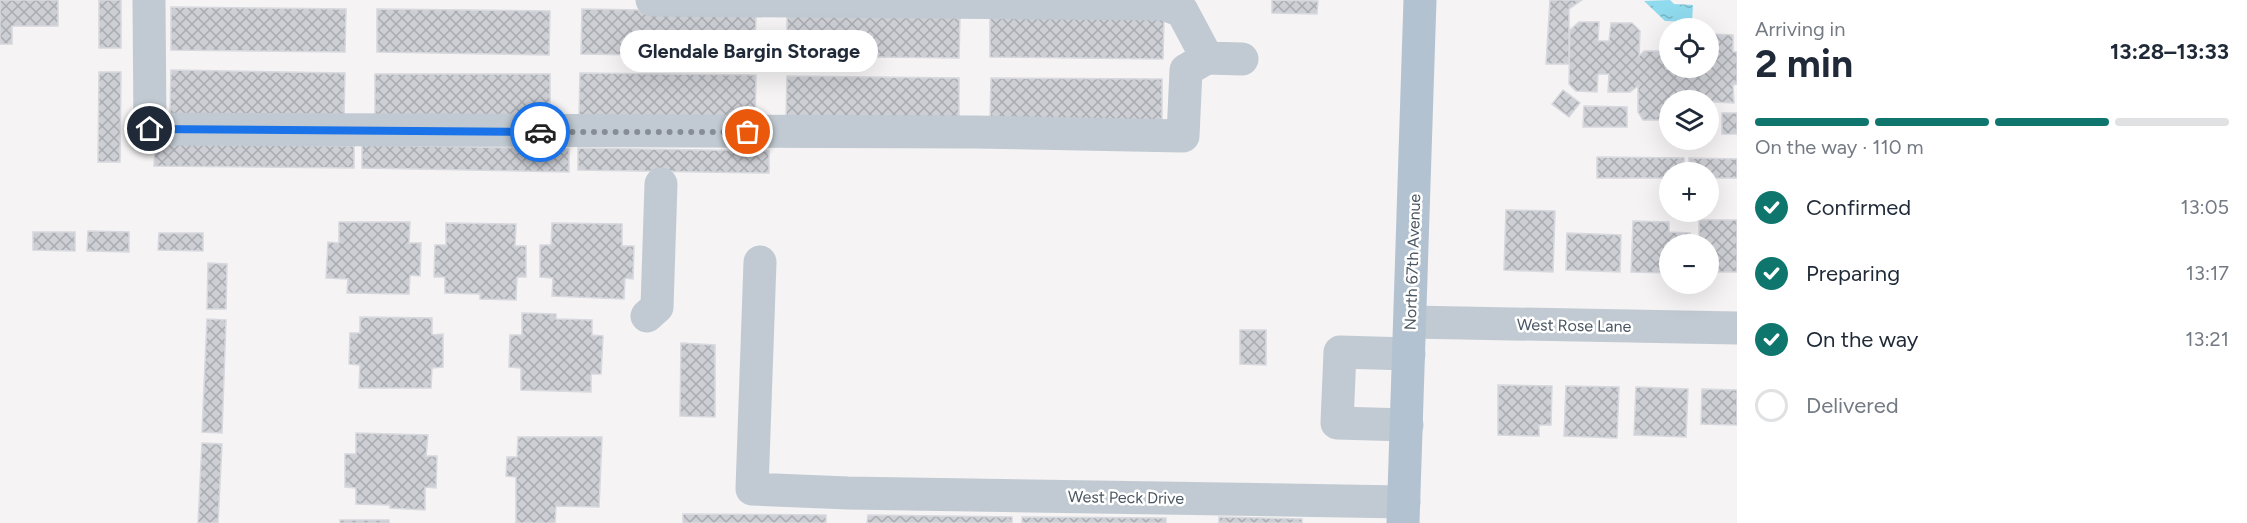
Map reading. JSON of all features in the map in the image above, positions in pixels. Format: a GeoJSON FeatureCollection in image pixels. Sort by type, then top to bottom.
{"type":"FeatureCollection","features":[{"type":"Feature","properties":{"kind":"main road","name":"North 67th Avenue"},"geometry":{"type":"LineString","coordinates":[[1404,512],[1420,0]]}},
{"type":"Feature","properties":{"kind":"street"},"geometry":{"type":"LineString","coordinates":[[149,0],[150,129],[974,132],[1183,136],[1186,70],[1207,58],[1242,59]]}},
{"type":"Feature","properties":{"kind":"street"},"geometry":{"type":"LineString","coordinates":[[652,0],[1164,4],[1182,12],[1207,58]]}},
{"type":"Feature","properties":{"kind":"street"},"geometry":{"type":"LineString","coordinates":[[647,316],[657,307],[661,184]]}},
{"type":"Feature","properties":{"kind":"street","name":"West Peck Drive"},"geometry":{"type":"LineString","coordinates":[[760,262],[752,489],[1404,512]]}},
{"type":"Feature","properties":{"kind":"street","name":"West Rose Lane"},"geometry":{"type":"LineString","coordinates":[[1410,322],[1737,328]]}},
{"type":"Feature","properties":{"kind":"street"},"geometry":{"type":"LineString","coordinates":[[1407,425],[1337,423],[1340,352],[1409,354]]}},
{"type":"Feature","properties":{"kind":"water"},"geometry":{"type":"Polygon","coordinates":[[[1670,0],[1674,4],[1693,5],[1692,18],[1662,18],[1644,1],[1670,0]]]}},
{"type":"Feature","properties":{"kind":"building"},"geometry":{"type":"Polygon","coordinates":[[[0,0],[58,0],[58,26],[12,26],[12,44],[0,44],[0,0]]]}},
{"type":"Feature","properties":{"kind":"building"},"geometry":{"type":"Polygon","coordinates":[[[99,0],[121,0],[121,48],[99,48],[99,0]]]}},
{"type":"Feature","properties":{"kind":"building"},"geometry":{"type":"Polygon","coordinates":[[[1272,0],[1318,1],[1317,14],[1272,13],[1272,0]]]}},
{"type":"Feature","properties":{"kind":"building"},"geometry":{"type":"Polygon","coordinates":[[[1550,0],[1582,0],[1569,9],[1569,64],[1546,64],[1550,0]]]}},
{"type":"Feature","properties":{"kind":"building"},"geometry":{"type":"Polygon","coordinates":[[[171,7],[346,9],[345,52],[171,50],[171,7]]]}},
{"type":"Feature","properties":{"kind":"building"},"geometry":{"type":"Polygon","coordinates":[[[377,9],[550,11],[549,55],[377,52],[377,9]]]}},
{"type":"Feature","properties":{"kind":"building"},"geometry":{"type":"Polygon","coordinates":[[[582,9],[756,12],[755,57],[581,54],[582,9]]]}},
{"type":"Feature","properties":{"kind":"building"},"geometry":{"type":"Polygon","coordinates":[[[787,13],[960,15],[959,58],[787,56],[787,13]]]}},
{"type":"Feature","properties":{"kind":"building"},"geometry":{"type":"Polygon","coordinates":[[[990,15],[1164,17],[1163,59],[990,57],[990,15]]]}},
{"type":"Feature","properties":{"kind":"building"},"geometry":{"type":"Polygon","coordinates":[[[1579,22],[1599,22],[1598,41],[1609,41],[1611,23],[1632,23],[1640,31],[1639,56],[1644,51],[1659,51],[1659,78],[1719,78],[1719,34],[1733,35],[1733,52],[1737,52],[1737,84],[1733,85],[1734,103],[1719,102],[1719,90],[1659,90],[1659,120],[1643,120],[1638,112],[1638,86],[1630,92],[1608,92],[1609,74],[1598,74],[1597,92],[1576,91],[1569,84],[1570,30],[1579,22]]]}},
{"type":"Feature","properties":{"kind":"building"},"geometry":{"type":"Polygon","coordinates":[[[171,70],[345,73],[344,117],[170,114],[171,70]]]}},
{"type":"Feature","properties":{"kind":"building"},"geometry":{"type":"Polygon","coordinates":[[[99,72],[121,72],[120,162],[98,162],[99,72]]]}},
{"type":"Feature","properties":{"kind":"building"},"geometry":{"type":"Polygon","coordinates":[[[580,73],[756,75],[755,121],[579,119],[580,73]]]}},
{"type":"Feature","properties":{"kind":"building"},"geometry":{"type":"Polygon","coordinates":[[[375,74],[550,74],[550,118],[375,117],[375,74]]]}},
{"type":"Feature","properties":{"kind":"building"},"geometry":{"type":"Polygon","coordinates":[[[787,76],[959,78],[959,120],[786,118],[787,76]]]}},
{"type":"Feature","properties":{"kind":"building"},"geometry":{"type":"Polygon","coordinates":[[[991,78],[1162,79],[1162,124],[990,122],[991,78]]]}},
{"type":"Feature","properties":{"kind":"building"},"geometry":{"type":"Polygon","coordinates":[[[1563,90],[1580,103],[1569,117],[1552,104],[1563,90]]]}},
{"type":"Feature","properties":{"kind":"building"},"geometry":{"type":"Polygon","coordinates":[[[1584,106],[1627,107],[1627,127],[1583,127],[1584,106]]]}},
{"type":"Feature","properties":{"kind":"building"},"geometry":{"type":"Polygon","coordinates":[[[1722,113],[1737,113],[1737,134],[1722,134],[1722,113]]]}},
{"type":"Feature","properties":{"kind":"building"},"geometry":{"type":"Polygon","coordinates":[[[155,144],[354,146],[354,168],[154,166],[155,144]]]}},
{"type":"Feature","properties":{"kind":"building"},"geometry":{"type":"Polygon","coordinates":[[[362,145],[569,149],[569,172],[362,168],[362,145]]]}},
{"type":"Feature","properties":{"kind":"building"},"geometry":{"type":"Polygon","coordinates":[[[578,148],[769,151],[769,173],[578,170],[578,148]]]}},
{"type":"Feature","properties":{"kind":"building"},"geometry":{"type":"Polygon","coordinates":[[[1597,157],[1684,158],[1684,162],[1659,162],[1659,178],[1597,178],[1597,157]]]}},
{"type":"Feature","properties":{"kind":"building"},"geometry":{"type":"Polygon","coordinates":[[[1689,158],[1737,159],[1737,178],[1719,178],[1719,162],[1689,162],[1689,158]]]}},
{"type":"Feature","properties":{"kind":"building"},"geometry":{"type":"Polygon","coordinates":[[[1506,210],[1555,211],[1553,272],[1504,270],[1506,210]]]}},
{"type":"Feature","properties":{"kind":"building"},"geometry":{"type":"Polygon","coordinates":[[[1737,220],[1737,272],[1719,272],[1719,234],[1699,234],[1699,222],[1737,220]]]}},
{"type":"Feature","properties":{"kind":"building"},"geometry":{"type":"Polygon","coordinates":[[[1633,221],[1669,222],[1669,232],[1690,233],[1659,234],[1659,273],[1631,272],[1633,221]]]}},
{"type":"Feature","properties":{"kind":"building"},"geometry":{"type":"Polygon","coordinates":[[[339,222],[410,222],[409,243],[421,243],[420,276],[410,275],[409,294],[347,293],[348,279],[326,278],[328,242],[339,243],[339,222]]]}},
{"type":"Feature","properties":{"kind":"building"},"geometry":{"type":"Polygon","coordinates":[[[446,223],[516,224],[515,246],[526,246],[526,277],[517,277],[516,300],[480,299],[480,294],[445,293],[445,277],[434,277],[435,245],[446,245],[446,223]]]}},
{"type":"Feature","properties":{"kind":"building"},"geometry":{"type":"Polygon","coordinates":[[[552,223],[622,224],[622,246],[634,246],[633,279],[625,278],[624,299],[552,296],[553,278],[540,277],[540,245],[551,245],[552,223]]]}},
{"type":"Feature","properties":{"kind":"building"},"geometry":{"type":"Polygon","coordinates":[[[88,231],[129,232],[129,252],[87,251],[88,231]]]}},
{"type":"Feature","properties":{"kind":"building"},"geometry":{"type":"Polygon","coordinates":[[[33,232],[75,232],[75,251],[33,250],[33,232]]]}},
{"type":"Feature","properties":{"kind":"building"},"geometry":{"type":"Polygon","coordinates":[[[159,233],[203,233],[203,251],[158,250],[159,233]]]}},
{"type":"Feature","properties":{"kind":"building"},"geometry":{"type":"Polygon","coordinates":[[[1567,233],[1621,235],[1620,272],[1566,270],[1567,233]]]}},
{"type":"Feature","properties":{"kind":"building"},"geometry":{"type":"Polygon","coordinates":[[[208,263],[227,264],[226,309],[207,309],[208,263]]]}},
{"type":"Feature","properties":{"kind":"building"},"geometry":{"type":"Polygon","coordinates":[[[522,313],[556,314],[556,319],[592,320],[592,335],[603,336],[601,374],[591,374],[591,392],[521,390],[521,368],[509,367],[510,335],[522,335],[522,313]]]}},
{"type":"Feature","properties":{"kind":"building"},"geometry":{"type":"Polygon","coordinates":[[[360,317],[432,318],[432,335],[443,334],[443,367],[432,368],[431,388],[359,388],[360,365],[349,364],[350,333],[360,333],[360,317]]]}},
{"type":"Feature","properties":{"kind":"building"},"geometry":{"type":"Polygon","coordinates":[[[207,319],[226,320],[222,433],[202,432],[207,319]]]}},
{"type":"Feature","properties":{"kind":"building"},"geometry":{"type":"Polygon","coordinates":[[[1240,330],[1266,330],[1266,365],[1240,364],[1240,330]]]}},
{"type":"Feature","properties":{"kind":"building"},"geometry":{"type":"Polygon","coordinates":[[[681,343],[715,345],[715,417],[680,416],[681,343]]]}},
{"type":"Feature","properties":{"kind":"building"},"geometry":{"type":"Polygon","coordinates":[[[1498,385],[1552,386],[1551,425],[1539,425],[1539,436],[1498,435],[1498,385]]]}},
{"type":"Feature","properties":{"kind":"building"},"geometry":{"type":"Polygon","coordinates":[[[1566,386],[1619,387],[1617,438],[1564,436],[1566,386]]]}},
{"type":"Feature","properties":{"kind":"building"},"geometry":{"type":"Polygon","coordinates":[[[1636,387],[1688,389],[1686,437],[1634,435],[1636,387]]]}},
{"type":"Feature","properties":{"kind":"building"},"geometry":{"type":"Polygon","coordinates":[[[1702,389],[1737,390],[1737,425],[1701,424],[1702,389]]]}},
{"type":"Feature","properties":{"kind":"building"},"geometry":{"type":"Polygon","coordinates":[[[356,433],[428,435],[426,456],[437,456],[436,488],[425,487],[425,510],[390,508],[390,505],[356,504],[356,488],[345,487],[345,454],[356,454],[356,433]]]}},
{"type":"Feature","properties":{"kind":"building"},"geometry":{"type":"Polygon","coordinates":[[[518,437],[602,437],[599,507],[556,506],[555,523],[516,523],[516,477],[506,476],[507,457],[517,457],[518,437]]]}},
{"type":"Feature","properties":{"kind":"building"},"geometry":{"type":"Polygon","coordinates":[[[202,443],[222,444],[218,523],[198,523],[202,443]]]}},
{"type":"Feature","properties":{"kind":"building"},"geometry":{"type":"Polygon","coordinates":[[[683,514],[826,515],[826,523],[683,523],[683,514]]]}},
{"type":"Feature","properties":{"kind":"building"},"geometry":{"type":"Polygon","coordinates":[[[868,515],[1012,517],[1012,523],[867,523],[868,515]]]}},
{"type":"Feature","properties":{"kind":"building"},"geometry":{"type":"Polygon","coordinates":[[[1022,517],[1166,518],[1166,523],[1022,523],[1022,517]]]}},
{"type":"Feature","properties":{"kind":"building"},"geometry":{"type":"Polygon","coordinates":[[[1219,517],[1302,519],[1302,523],[1219,523],[1219,517]]]}},
{"type":"Feature","properties":{"kind":"building"},"geometry":{"type":"Polygon","coordinates":[[[340,520],[389,520],[389,523],[340,523],[340,520]]]}},
{"type":"Feature","properties":{"kind":"way so far"},"geometry":{"type":"LineString","coordinates":[[540,132],[748,132]]}},
{"type":"Feature","properties":{"kind":"place","name":"Glendale Bargin Storage"},"geometry":{"type":"Point","coordinates":[748,132]}},
{"type":"Feature","properties":{"kind":"route"},"geometry":{"type":"LineString","coordinates":[[150,129],[540,132]]}}]}
